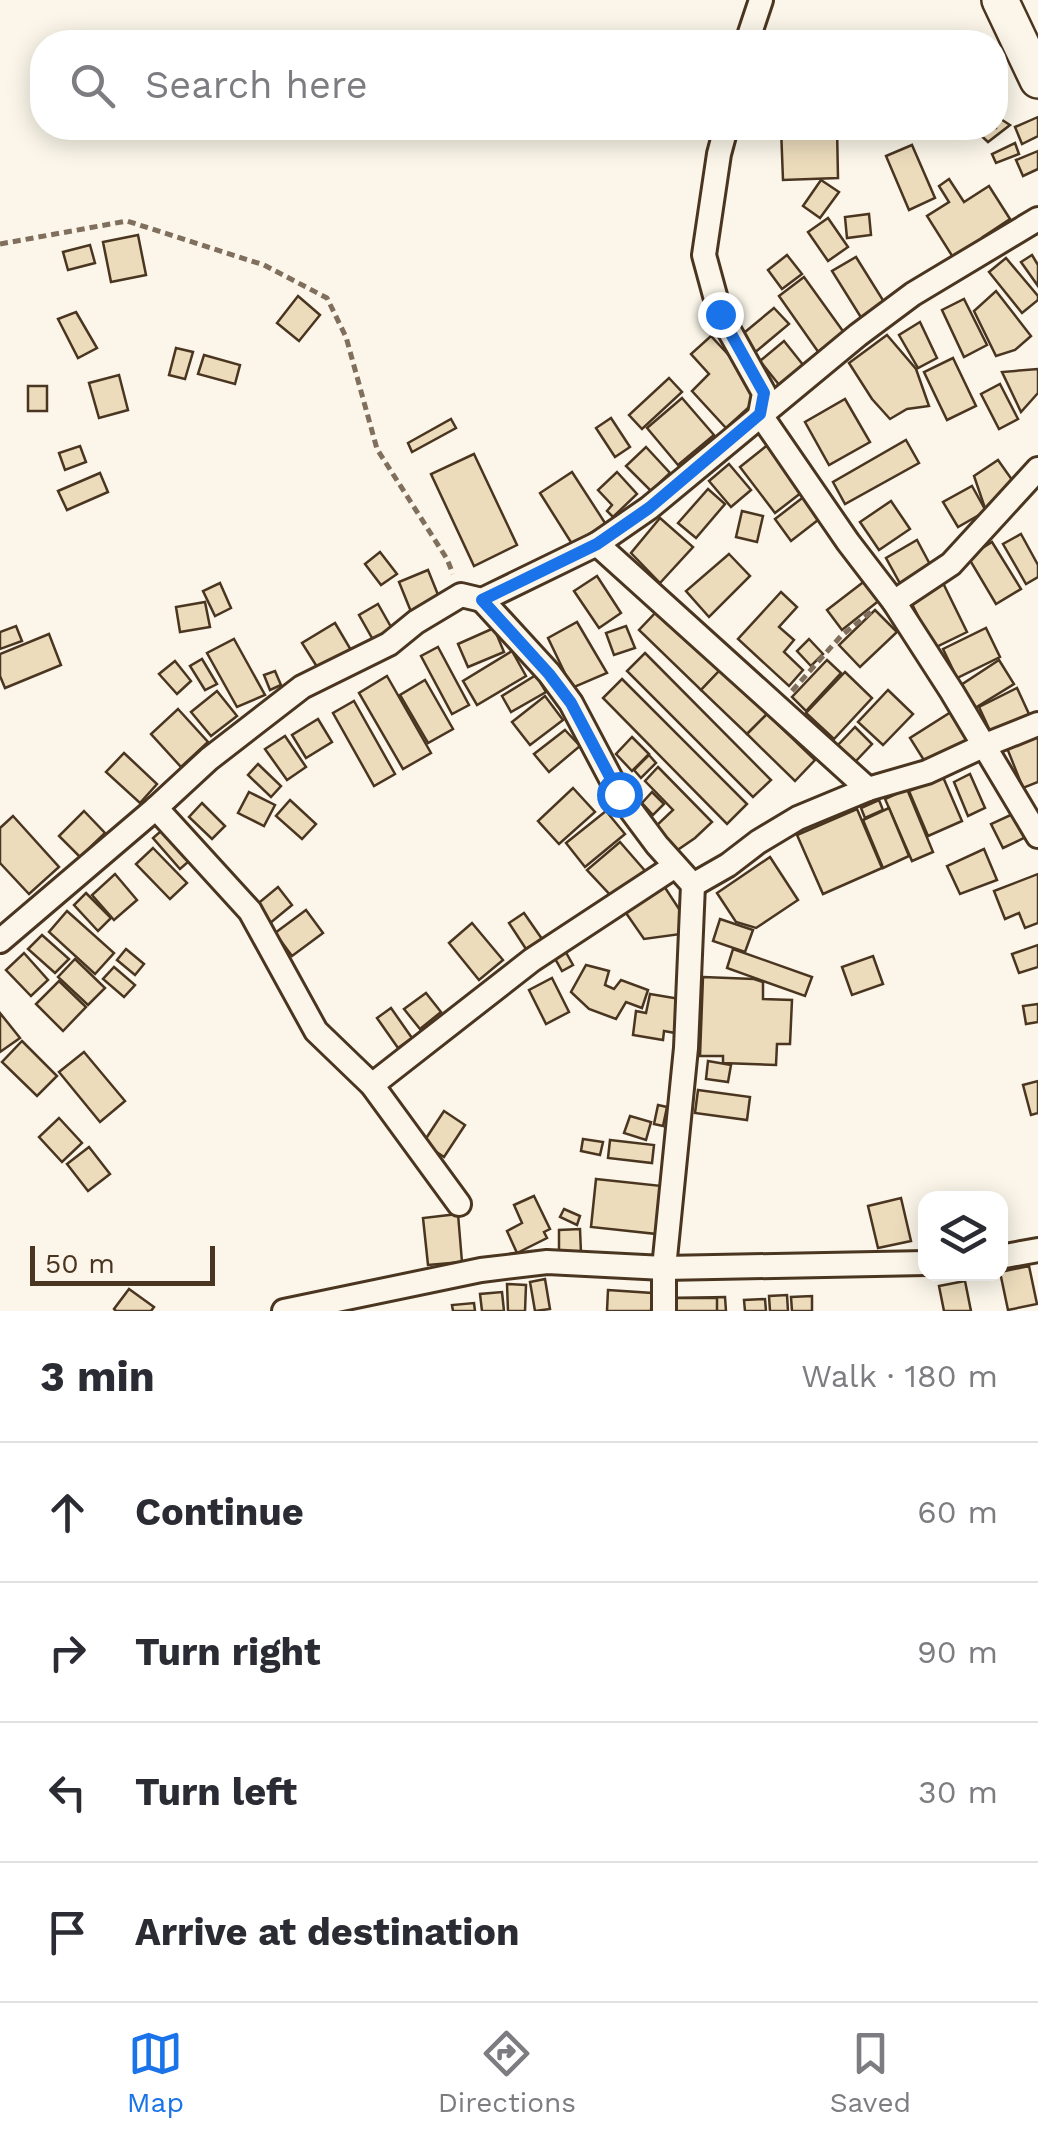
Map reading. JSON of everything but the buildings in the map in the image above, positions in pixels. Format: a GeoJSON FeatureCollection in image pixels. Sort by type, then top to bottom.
{"type":"FeatureCollection","features":[{"type":"Feature","properties":{"kind":"main road"},"geometry":{"type":"LineString","coordinates":[[1000,0],[1038,80]]}},
{"type":"Feature","properties":{"kind":"street"},"geometry":{"type":"LineString","coordinates":[[751,30],[760,0]]}},
{"type":"Feature","properties":{"kind":"street"},"geometry":{"type":"LineString","coordinates":[[723,140],[704,256],[720,314],[764,393],[760,414],[892,599],[1038,836]]}},
{"type":"Feature","properties":{"kind":"street"},"geometry":{"type":"LineString","coordinates":[[0,941],[209,759],[302,687],[389,644],[416,622],[597,544],[649,508],[858,335],[914,294],[1038,219]]}},
{"type":"Feature","properties":{"kind":"street"},"geometry":{"type":"LineString","coordinates":[[892,599],[951,564],[1038,469]]}},
{"type":"Feature","properties":{"kind":"street"},"geometry":{"type":"LineString","coordinates":[[597,544],[868,789]]}},
{"type":"Feature","properties":{"kind":"street"},"geometry":{"type":"LineString","coordinates":[[471,598],[549,674],[571,703],[619,794],[675,866],[694,884],[686,1048],[664,1268],[664,1311]]}},
{"type":"Feature","properties":{"kind":"street"},"geometry":{"type":"LineString","coordinates":[[694,884],[798,818],[868,789],[927,772],[1038,724]]}},
{"type":"Feature","properties":{"kind":"street"},"geometry":{"type":"LineString","coordinates":[[156,808],[250,910],[316,1031],[372,1085],[459,1204]]}},
{"type":"Feature","properties":{"kind":"street"},"geometry":{"type":"LineString","coordinates":[[372,1085],[532,960],[675,866]]}},
{"type":"Feature","properties":{"kind":"street"},"geometry":{"type":"LineString","coordinates":[[1008,1256],[1038,1250]]}},
{"type":"Feature","properties":{"kind":"street"},"geometry":{"type":"LineString","coordinates":[[284,1311],[481,1270],[547,1262],[664,1268],[918,1262]]}},
{"type":"Feature","properties":{"kind":"path"},"geometry":{"type":"LineString","coordinates":[[0,244],[128,221],[264,266],[327,298],[346,337],[377,449],[471,598]]}},
{"type":"Feature","properties":{"kind":"path"},"geometry":{"type":"LineString","coordinates":[[778,707],[841,636],[892,599]]}},
{"type":"Feature","properties":{"kind":"route"},"geometry":{"type":"LineString","coordinates":[[619,794],[571,703],[482,600],[597,544],[649,508],[760,414],[764,393],[720,314]]}}]}
